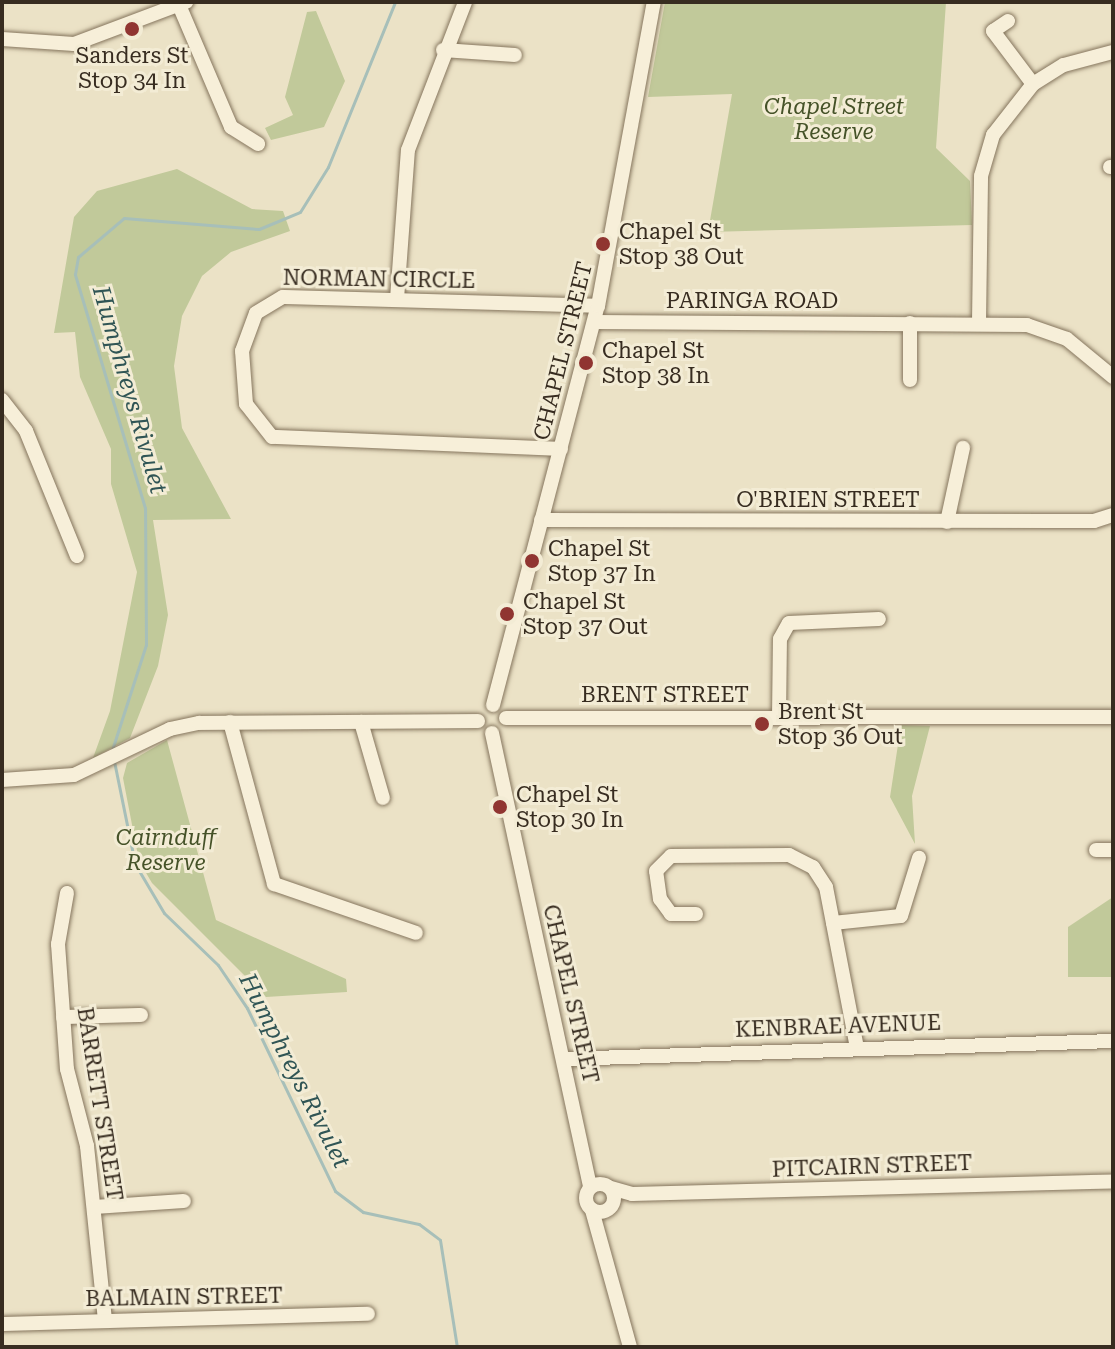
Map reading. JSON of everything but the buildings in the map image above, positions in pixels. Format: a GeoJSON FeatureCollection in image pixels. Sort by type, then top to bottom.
{"type":"FeatureCollection","features":[{"type":"Feature","properties":{"kind":"street"},"geometry":{"type":"LineString","coordinates":[[397,299],[408,150],[443,50],[465,2]]}},
{"type":"Feature","properties":{"kind":"street","name":"CHAPEL STREET"},"geometry":{"type":"LineString","coordinates":[[493,705],[598,306],[654,2]]}},
{"type":"Feature","properties":{"kind":"street"},"geometry":{"type":"LineString","coordinates":[[2,39],[74,44],[182,4],[231,127],[258,144]]}},
{"type":"Feature","properties":{"kind":"street"},"geometry":{"type":"LineString","coordinates":[[1008,21],[989,34],[1033,84]]}},
{"type":"Feature","properties":{"kind":"street"},"geometry":{"type":"LineString","coordinates":[[443,50],[515,55]]}},
{"type":"Feature","properties":{"kind":"street"},"geometry":{"type":"LineString","coordinates":[[979,323],[983,164],[1002,119],[1033,84],[1064,65],[1113,52]]}},
{"type":"Feature","properties":{"kind":"street","name":"NORMAN CIRCLE"},"geometry":{"type":"LineString","coordinates":[[561,449],[281,440],[256,425],[240,364],[262,307],[292,296],[598,306]]}},
{"type":"Feature","properties":{"kind":"street","name":"PARINGA ROAD"},"geometry":{"type":"LineString","coordinates":[[594,322],[979,323],[1055,332],[1113,377]]}},
{"type":"Feature","properties":{"kind":"street"},"geometry":{"type":"LineString","coordinates":[[910,323],[910,380]]}},
{"type":"Feature","properties":{"kind":"street"},"geometry":{"type":"LineString","coordinates":[[2,400],[26,431],[77,556]]}},
{"type":"Feature","properties":{"kind":"street"},"geometry":{"type":"LineString","coordinates":[[947,522],[963,448]]}},
{"type":"Feature","properties":{"kind":"street","name":"O'BRIEN STREET"},"geometry":{"type":"LineString","coordinates":[[541,520],[947,522],[1113,515]]}},
{"type":"Feature","properties":{"kind":"street"},"geometry":{"type":"LineString","coordinates":[[779,717],[780,639],[789,623],[879,619]]}},
{"type":"Feature","properties":{"kind":"street"},"geometry":{"type":"LineString","coordinates":[[2,780],[64,777],[102,764],[185,725],[478,721],[492,733],[506,718],[493,705],[478,721]]}},
{"type":"Feature","properties":{"kind":"street","name":"BRENT STREET"},"geometry":{"type":"LineString","coordinates":[[506,718],[1113,717]]}},
{"type":"Feature","properties":{"kind":"street"},"geometry":{"type":"LineString","coordinates":[[230,722],[274,884],[416,933]]}},
{"type":"Feature","properties":{"kind":"street"},"geometry":{"type":"LineString","coordinates":[[361,722],[383,798]]}},
{"type":"Feature","properties":{"kind":"street","name":"CHAPEL STREET"},"geometry":{"type":"LineString","coordinates":[[492,733],[590,1170],[601,1186]]}},
{"type":"Feature","properties":{"kind":"street"},"geometry":{"type":"LineString","coordinates":[[1096,850],[1113,850]]}},
{"type":"Feature","properties":{"kind":"street"},"geometry":{"type":"LineString","coordinates":[[696,914],[675,916],[663,906],[655,878],[664,860],[678,854],[789,855],[823,880],[857,1048]]}},
{"type":"Feature","properties":{"kind":"street"},"geometry":{"type":"LineString","coordinates":[[833,923],[901,916],[919,858]]}},
{"type":"Feature","properties":{"kind":"street","name":"BARRETT STREET"},"geometry":{"type":"LineString","coordinates":[[67,893],[58,944],[63,1017],[94,1207],[105,1321]]}},
{"type":"Feature","properties":{"kind":"street"},"geometry":{"type":"LineString","coordinates":[[63,1017],[141,1015]]}},
{"type":"Feature","properties":{"kind":"street","name":"KENBRAE AVENUE"},"geometry":{"type":"LineString","coordinates":[[564,1059],[1113,1041]]}},
{"type":"Feature","properties":{"kind":"street","name":"PITCAIRN STREET"},"geometry":{"type":"LineString","coordinates":[[601,1186],[632,1194],[1113,1181]]}},
{"type":"Feature","properties":{"kind":"street"},"geometry":{"type":"LineString","coordinates":[[603,1229],[611,1207],[601,1186],[585,1199],[603,1229],[630,1347]]}},
{"type":"Feature","properties":{"kind":"street","name":"PITCAIRN STREET"},"geometry":{"type":"LineString","coordinates":[[611,1207],[632,1194]]}},
{"type":"Feature","properties":{"kind":"street"},"geometry":{"type":"LineString","coordinates":[[94,1207],[184,1201]]}},
{"type":"Feature","properties":{"kind":"street"},"geometry":{"type":"LineString","coordinates":[[592,1210],[611,1207]]}},
{"type":"Feature","properties":{"kind":"street","name":"BALMAIN STREET"},"geometry":{"type":"LineString","coordinates":[[2,1324],[368,1314]]}},
{"type":"Feature","properties":{"kind":"green space","name":"Chapel Street Reserve"},"geometry":{"type":"Polygon","coordinates":[[[665,2],[946,2],[936,148],[970,181],[972,225],[708,232],[732,94],[648,97],[665,2]]]}},
{"type":"Feature","properties":{"kind":"green space"},"geometry":{"type":"Polygon","coordinates":[[[316,11],[345,81],[324,127],[271,140],[265,128],[293,115],[285,97],[307,12],[316,11]]]}},
{"type":"Feature","properties":{"kind":"green space"},"geometry":{"type":"Polygon","coordinates":[[[177,169],[252,209],[283,211],[290,231],[231,252],[202,276],[182,316],[174,366],[182,428],[231,519],[153,520],[168,615],[158,666],[130,738],[93,758],[110,711],[137,572],[111,484],[111,449],[80,377],[75,332],[54,333],[74,217],[97,191],[177,169]]]}},
{"type":"Feature","properties":{"kind":"green space"},"geometry":{"type":"Polygon","coordinates":[[[901,725],[930,726],[912,796],[915,844],[890,797],[901,725]]]}},
{"type":"Feature","properties":{"kind":"green space","name":"Cairnduff Reserve"},"geometry":{"type":"Polygon","coordinates":[[[167,740],[216,920],[346,979],[347,992],[266,997],[152,883],[139,861],[123,778],[127,763],[167,740]]]}},
{"type":"Feature","properties":{"kind":"green space"},"geometry":{"type":"Polygon","coordinates":[[[1113,897],[1113,977],[1068,977],[1068,927],[1113,897]]]}},
{"type":"Feature","properties":{"kind":"waterway","name":"Humphreys Rivulet"},"geometry":{"type":"LineString","coordinates":[[112,750],[146,645],[145,508],[75,274],[78,257],[124,218],[259,229],[300,212],[328,167],[395,2]]}},
{"type":"Feature","properties":{"kind":"waterway","name":"Humphreys Rivulet"},"geometry":{"type":"LineString","coordinates":[[114,761],[135,864],[164,913],[218,965],[247,1008],[335,1191],[363,1212],[419,1224],[440,1240],[457,1347]]}},
{"type":"Feature","properties":{"kind":"place","name":"Sanders St Stop 34 In"},"geometry":{"type":"Point","coordinates":[132,29]}},
{"type":"Feature","properties":{"kind":"place","name":"Chapel St Stop 38 Out"},"geometry":{"type":"Point","coordinates":[603,244]}},
{"type":"Feature","properties":{"kind":"place","name":"Chapel St Stop 38 In"},"geometry":{"type":"Point","coordinates":[586,363]}},
{"type":"Feature","properties":{"kind":"place","name":"Chapel St Stop 37 In"},"geometry":{"type":"Point","coordinates":[532,561]}},
{"type":"Feature","properties":{"kind":"place","name":"Chapel St Stop 37 Out"},"geometry":{"type":"Point","coordinates":[507,614]}},
{"type":"Feature","properties":{"kind":"place","name":"Brent St Stop 36 Out"},"geometry":{"type":"Point","coordinates":[762,724]}},
{"type":"Feature","properties":{"kind":"place","name":"Chapel St Stop 30 In"},"geometry":{"type":"Point","coordinates":[500,807]}}]}
